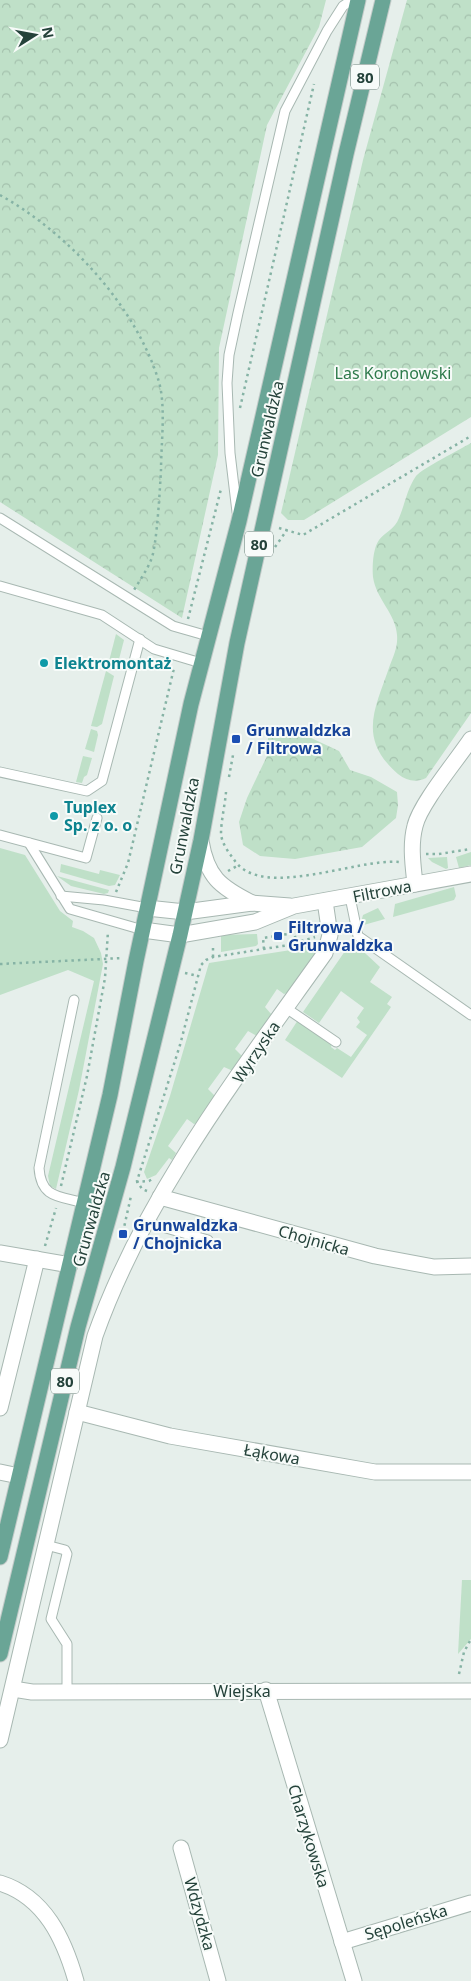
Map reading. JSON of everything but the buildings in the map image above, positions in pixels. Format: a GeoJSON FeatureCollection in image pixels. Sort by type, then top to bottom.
{"type":"FeatureCollection","features":[{"type":"Feature","properties":{"kind":"main road","name":"Grunwaldzka"},"geometry":{"type":"LineString","coordinates":[[0,1557],[110,1095],[147,908],[201,663],[239,522],[358,0]]}},
{"type":"Feature","properties":{"kind":"main road","name":"Grunwaldzka"},"geometry":{"type":"LineString","coordinates":[[0,1654],[78,1326],[123,1167],[180,935],[201,840],[236,643],[346,154],[383,0]]}},
{"type":"Feature","properties":{"kind":"street"},"geometry":{"type":"LineString","coordinates":[[415,884],[413,856],[415,824],[429,798],[471,739]]}},
{"type":"Feature","properties":{"kind":"street"},"geometry":{"type":"LineString","coordinates":[[201,840],[205,862],[213,877],[231,892],[252,903]]}},
{"type":"Feature","properties":{"kind":"street","name":"Filtrowa"},"geometry":{"type":"LineString","coordinates":[[143,930],[180,935],[255,922],[294,906],[415,884],[470,877]]}},
{"type":"Feature","properties":{"kind":"street","name":"Wyrzyska"},"geometry":{"type":"LineString","coordinates":[[0,1740],[95,1336],[103,1313],[145,1222],[178,1165],[325,953],[329,944],[325,901]]}},
{"type":"Feature","properties":{"kind":"street","name":"Filtrowa"},"geometry":{"type":"LineString","coordinates":[[147,908],[185,912],[252,903],[294,906]]}},
{"type":"Feature","properties":{"kind":"street","name":"Chojnicka"},"geometry":{"type":"LineString","coordinates":[[160,1197],[375,1256],[434,1267],[471,1266]]}},
{"type":"Feature","properties":{"kind":"street"},"geometry":{"type":"LineString","coordinates":[[0,1253],[40,1255],[70,1265]]}},
{"type":"Feature","properties":{"kind":"street"},"geometry":{"type":"LineString","coordinates":[[0,1408],[40,1255]]}},
{"type":"Feature","properties":{"kind":"street","name":"Łąkowa"},"geometry":{"type":"LineString","coordinates":[[77,1412],[170,1436],[368,1471],[471,1472]]}},
{"type":"Feature","properties":{"kind":"street"},"geometry":{"type":"LineString","coordinates":[[0,1472],[19,1476]]}},
{"type":"Feature","properties":{"kind":"street","name":"Wiejska"},"geometry":{"type":"LineString","coordinates":[[13,1689],[32,1692],[471,1691]]}},
{"type":"Feature","properties":{"kind":"street","name":"Charzykowska"},"geometry":{"type":"LineString","coordinates":[[266,1690],[354,1981]]}},
{"type":"Feature","properties":{"kind":"street","name":"Wdzydzka"},"geometry":{"type":"LineString","coordinates":[[181,1848],[218,1981]]}},
{"type":"Feature","properties":{"kind":"street"},"geometry":{"type":"LineString","coordinates":[[0,1883],[17,1889],[28,1896],[46,1915],[68,1951],[76,1981]]}},
{"type":"Feature","properties":{"kind":"street","name":"Sępoleńska"},"geometry":{"type":"LineString","coordinates":[[342,1942],[471,1903]]}},
{"type":"Feature","properties":{"kind":"lane"},"geometry":{"type":"LineString","coordinates":[[239,522],[230,452],[227,383],[229,355],[238,313],[285,111],[326,31],[343,6],[352,0]]}},
{"type":"Feature","properties":{"kind":"lane"},"geometry":{"type":"LineString","coordinates":[[0,518],[128,600],[173,626],[208,636]]}},
{"type":"Feature","properties":{"kind":"lane"},"geometry":{"type":"LineString","coordinates":[[0,586],[102,615],[162,652],[201,663]]}},
{"type":"Feature","properties":{"kind":"lane"},"geometry":{"type":"LineString","coordinates":[[0,772],[87,791],[102,781],[140,639]]}},
{"type":"Feature","properties":{"kind":"lane"},"geometry":{"type":"LineString","coordinates":[[0,835],[86,858],[97,818]]}},
{"type":"Feature","properties":{"kind":"lane"},"geometry":{"type":"LineString","coordinates":[[30,843],[70,909],[143,930]]}},
{"type":"Feature","properties":{"kind":"lane"},"geometry":{"type":"LineString","coordinates":[[61,896],[97,899],[147,908]]}},
{"type":"Feature","properties":{"kind":"lane"},"geometry":{"type":"LineString","coordinates":[[350,896],[358,936],[471,1015]]}},
{"type":"Feature","properties":{"kind":"lane"},"geometry":{"type":"LineString","coordinates":[[74,1000],[38,1168],[39,1178],[45,1190],[58,1196],[85,1203]]}},
{"type":"Feature","properties":{"kind":"lane"},"geometry":{"type":"LineString","coordinates":[[286,1008],[336,1042]]}},
{"type":"Feature","properties":{"kind":"lane"},"geometry":{"type":"LineString","coordinates":[[145,1222],[208,1240]]}},
{"type":"Feature","properties":{"kind":"lane"},"geometry":{"type":"LineString","coordinates":[[46,1545],[65,1550],[67,1554],[51,1619],[67,1644],[67,1692]]}},
{"type":"Feature","properties":{"kind":"path"},"geometry":{"type":"LineString","coordinates":[[0,195],[14,203],[78,253],[107,288],[145,347],[159,384],[161,403],[160,482],[152,558],[128,600]]}},
{"type":"Feature","properties":{"kind":"path"},"geometry":{"type":"LineString","coordinates":[[279,528],[303,535],[471,436]]}},
{"type":"Feature","properties":{"kind":"path"},"geometry":{"type":"LineString","coordinates":[[273,554],[276,544],[288,530]]}},
{"type":"Feature","properties":{"kind":"path"},"geometry":{"type":"LineString","coordinates":[[227,783],[234,748]]}},
{"type":"Feature","properties":{"kind":"path"},"geometry":{"type":"LineString","coordinates":[[226,791],[221,834],[238,866],[255,877],[280,878],[395,862]]}},
{"type":"Feature","properties":{"kind":"path"},"geometry":{"type":"LineString","coordinates":[[427,854],[471,849]]}},
{"type":"Feature","properties":{"kind":"path"},"geometry":{"type":"LineString","coordinates":[[40,1255],[58,1196],[87,1076],[108,958],[108,931]]}},
{"type":"Feature","properties":{"kind":"path"},"geometry":{"type":"LineString","coordinates":[[264,949],[263,938],[294,933],[297,943]]}},
{"type":"Feature","properties":{"kind":"path"},"geometry":{"type":"LineString","coordinates":[[122,1236],[130,1209],[132,1188],[137,1181],[180,1045],[198,976],[206,960],[213,957],[297,943],[321,935]]}},
{"type":"Feature","properties":{"kind":"path"},"geometry":{"type":"LineString","coordinates":[[213,942],[213,957]]}},
{"type":"Feature","properties":{"kind":"path"},"geometry":{"type":"LineString","coordinates":[[0,964],[121,958]]}},
{"type":"Feature","properties":{"kind":"path"},"geometry":{"type":"LineString","coordinates":[[186,973],[198,976]]}},
{"type":"Feature","properties":{"kind":"path"},"geometry":{"type":"LineString","coordinates":[[137,1181],[149,1181],[158,1176]]}},
{"type":"Feature","properties":{"kind":"path"},"geometry":{"type":"LineString","coordinates":[[137,1181],[142,1189],[160,1197]]}},
{"type":"Feature","properties":{"kind":"path"},"geometry":{"type":"LineString","coordinates":[[459,1674],[464,1652],[471,1639]]}},
{"type":"Feature","properties":{"kind":"green space"},"geometry":{"type":"Polygon","coordinates":[[[0,0],[326,0],[319,27],[267,125],[219,348],[218,455],[182,618],[0,502],[0,0]]]}},
{"type":"Feature","properties":{"kind":"green space","name":"Las Koronowski"},"geometry":{"type":"Polygon","coordinates":[[[407,0],[471,0],[471,417],[304,520],[288,520],[281,513],[363,160],[407,0]]]}},
{"type":"Feature","properties":{"kind":"green space"},"geometry":{"type":"Polygon","coordinates":[[[471,443],[471,713],[426,778],[412,780],[398,774],[385,761],[377,748],[373,735],[375,709],[394,654],[397,639],[396,627],[375,585],[373,577],[374,553],[379,540],[397,522],[410,486],[416,476],[433,464],[471,443]]]}},
{"type":"Feature","properties":{"kind":"green space"},"geometry":{"type":"Polygon","coordinates":[[[116,634],[124,640],[117,667],[112,670],[107,669],[116,634]]]}},
{"type":"Feature","properties":{"kind":"green space"},"geometry":{"type":"Polygon","coordinates":[[[106,671],[114,676],[102,724],[97,727],[91,726],[106,671]]]}},
{"type":"Feature","properties":{"kind":"green space"},"geometry":{"type":"Polygon","coordinates":[[[91,729],[97,731],[98,735],[94,752],[85,749],[91,729]]]}},
{"type":"Feature","properties":{"kind":"green space"},"geometry":{"type":"Polygon","coordinates":[[[279,729],[288,734],[309,737],[339,751],[350,770],[371,777],[397,792],[396,818],[362,847],[295,859],[260,856],[243,845],[239,822],[247,798],[267,756],[268,738],[279,729]]]}},
{"type":"Feature","properties":{"kind":"green space"},"geometry":{"type":"Polygon","coordinates":[[[83,756],[92,758],[87,775],[82,783],[76,782],[83,756]]]}},
{"type":"Feature","properties":{"kind":"green space"},"geometry":{"type":"Polygon","coordinates":[[[0,848],[25,855],[60,911],[73,921],[72,927],[94,938],[101,953],[103,964],[79,1090],[56,1189],[50,1186],[48,1176],[94,981],[68,970],[0,995],[0,848]]]}},
{"type":"Feature","properties":{"kind":"green space"},"geometry":{"type":"Polygon","coordinates":[[[471,852],[471,865],[459,868],[456,857],[471,852]]]}},
{"type":"Feature","properties":{"kind":"green space"},"geometry":{"type":"Polygon","coordinates":[[[447,857],[448,868],[446,869],[428,858],[447,857]]]}},
{"type":"Feature","properties":{"kind":"green space"},"geometry":{"type":"Polygon","coordinates":[[[61,864],[99,874],[100,870],[120,875],[115,885],[109,886],[60,872],[61,864]]]}},
{"type":"Feature","properties":{"kind":"green space"},"geometry":{"type":"Polygon","coordinates":[[[57,876],[109,890],[108,893],[104,894],[71,886],[57,876]]]}},
{"type":"Feature","properties":{"kind":"green space"},"geometry":{"type":"Polygon","coordinates":[[[454,887],[456,896],[454,900],[393,917],[395,904],[454,887]]]}},
{"type":"Feature","properties":{"kind":"green space"},"geometry":{"type":"Polygon","coordinates":[[[378,908],[385,919],[360,926],[363,915],[378,908]]]}},
{"type":"Feature","properties":{"kind":"green space"},"geometry":{"type":"Polygon","coordinates":[[[257,934],[258,944],[256,946],[221,952],[221,935],[257,934]]]}},
{"type":"Feature","properties":{"kind":"green space"},"geometry":{"type":"Polygon","coordinates":[[[322,939],[318,949],[289,992],[284,994],[277,989],[265,1007],[272,1015],[257,1036],[248,1031],[235,1049],[243,1057],[233,1071],[224,1067],[208,1089],[215,1096],[198,1123],[194,1124],[187,1119],[168,1146],[176,1153],[172,1160],[169,1158],[156,1175],[147,1179],[144,1172],[170,1096],[209,963],[291,950],[322,939]]]}},
{"type":"Feature","properties":{"kind":"green space"},"geometry":{"type":"Polygon","coordinates":[[[352,941],[380,967],[370,982],[392,997],[387,1004],[391,1007],[342,1078],[285,1040],[298,1020],[332,1044],[331,1047],[335,1050],[337,1048],[351,1057],[367,1035],[356,1027],[360,1022],[357,1018],[364,1008],[341,991],[319,1023],[303,1012],[352,941]]]}},
{"type":"Feature","properties":{"kind":"green space"},"geometry":{"type":"Polygon","coordinates":[[[462,1580],[471,1580],[471,1639],[458,1654],[462,1580]]]}},
{"type":"Feature","properties":{"kind":"place","name":"Elektromontaż"},"geometry":{"type":"Point","coordinates":[44,663]}},
{"type":"Feature","properties":{"kind":"place","name":"Grunwaldzka / Filtrowa"},"geometry":{"type":"Point","coordinates":[236,739]}},
{"type":"Feature","properties":{"kind":"place","name":"Tuplex Sp. z o. o"},"geometry":{"type":"Point","coordinates":[54,816]}},
{"type":"Feature","properties":{"kind":"place","name":"Filtrowa / Grunwaldzka"},"geometry":{"type":"Point","coordinates":[278,936]}},
{"type":"Feature","properties":{"kind":"place","name":"Grunwaldzka / Chojnicka"},"geometry":{"type":"Point","coordinates":[123,1234]}}]}
